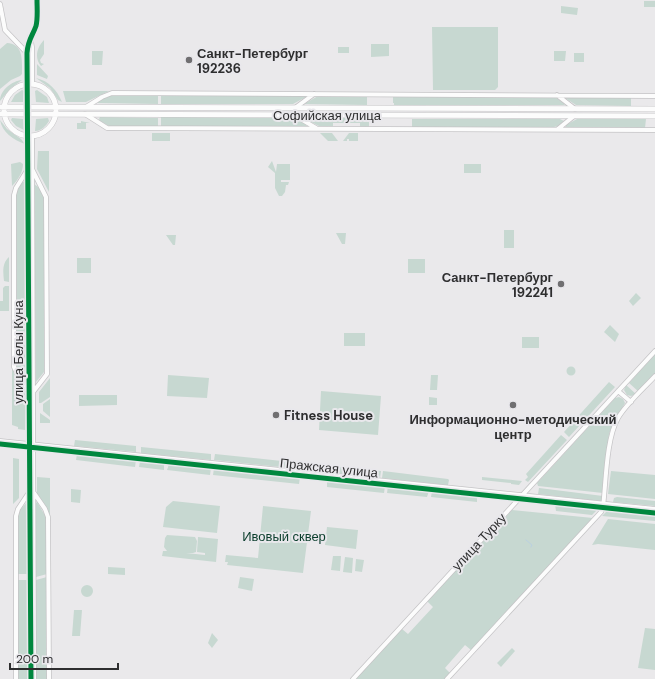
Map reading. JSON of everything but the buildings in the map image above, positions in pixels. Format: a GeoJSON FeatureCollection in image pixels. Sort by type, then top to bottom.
{"type":"FeatureCollection","features":[{"type":"Feature","properties":{"kind":"main road"},"geometry":{"type":"LineString","coordinates":[[29,84],[40,86],[46,90],[54,100],[56,107],[56,114],[53,121],[46,130],[40,134],[30,137],[19,133],[11,127],[2,114],[2,107],[12,92],[21,86],[29,84]]}},
{"type":"Feature","properties":{"kind":"main road","name":"Софийская улица"},"geometry":{"type":"LineString","coordinates":[[2,107],[655,110]]}},
{"type":"Feature","properties":{"kind":"main road"},"geometry":{"type":"LineString","coordinates":[[260,108],[260,114]]}},
{"type":"Feature","properties":{"kind":"main road"},"geometry":{"type":"LineString","coordinates":[[611,109],[611,116]]}},
{"type":"Feature","properties":{"kind":"main road","name":"Софийская улица"},"geometry":{"type":"LineString","coordinates":[[2,114],[655,116]]}},
{"type":"Feature","properties":{"kind":"street"},"geometry":{"type":"LineString","coordinates":[[17,43],[23,43],[30,38],[37,20],[37,0]]}},
{"type":"Feature","properties":{"kind":"street"},"geometry":{"type":"LineString","coordinates":[[0,4],[4,28],[27,53]]}},
{"type":"Feature","properties":{"kind":"street","name":"улица Белы Куна"},"geometry":{"type":"LineString","coordinates":[[29,84],[27,53],[30,38]]}},
{"type":"Feature","properties":{"kind":"street","name":"улица Белы Куна"},"geometry":{"type":"LineString","coordinates":[[30,38],[32,47],[27,114],[30,137],[32,446],[31,679]]}},
{"type":"Feature","properties":{"kind":"street"},"geometry":{"type":"LineString","coordinates":[[86,107],[105,95],[112,93],[655,96]]}},
{"type":"Feature","properties":{"kind":"street"},"geometry":{"type":"LineString","coordinates":[[295,108],[314,94]]}},
{"type":"Feature","properties":{"kind":"street"},"geometry":{"type":"LineString","coordinates":[[557,95],[576,109]]}},
{"type":"Feature","properties":{"kind":"street"},"geometry":{"type":"LineString","coordinates":[[85,114],[107,128],[655,130]]}},
{"type":"Feature","properties":{"kind":"street"},"geometry":{"type":"LineString","coordinates":[[294,114],[317,128]]}},
{"type":"Feature","properties":{"kind":"street"},"geometry":{"type":"LineString","coordinates":[[557,129],[574,116]]}},
{"type":"Feature","properties":{"kind":"street"},"geometry":{"type":"LineString","coordinates":[[30,169],[46,195],[47,239],[47,374],[31,393],[14,367],[14,195],[16,188],[30,169]]}},
{"type":"Feature","properties":{"kind":"street","name":"улица Турку"},"geometry":{"type":"LineString","coordinates":[[353,679],[655,351]]}},
{"type":"Feature","properties":{"kind":"street"},"geometry":{"type":"LineString","coordinates":[[447,679],[601,512],[604,505],[612,434],[618,418],[655,376]]}},
{"type":"Feature","properties":{"kind":"street"},"geometry":{"type":"LineString","coordinates":[[618,391],[631,402]]}},
{"type":"Feature","properties":{"kind":"street","name":"Пражская улица"},"geometry":{"type":"LineString","coordinates":[[0,441],[32,446]]}},
{"type":"Feature","properties":{"kind":"street","name":"Пражская улица"},"geometry":{"type":"LineString","coordinates":[[0,444],[32,446],[521,497],[655,509]]}},
{"type":"Feature","properties":{"kind":"street"},"geometry":{"type":"LineString","coordinates":[[16,679],[16,516],[18,509],[32,492],[45,509],[48,517],[49,679]]}},
{"type":"Feature","properties":{"kind":"street","name":"улица Белы Куна"},"geometry":{"type":"LineString","coordinates":[[32,492],[34,679]]}},
{"type":"Feature","properties":{"kind":"street","name":"Пражская улица"},"geometry":{"type":"LineString","coordinates":[[604,505],[655,513]]}},
{"type":"Feature","properties":{"kind":"green space"},"geometry":{"type":"Polygon","coordinates":[[[644,1],[655,1],[655,7],[644,7],[644,1]]]}},
{"type":"Feature","properties":{"kind":"green space"},"geometry":{"type":"Polygon","coordinates":[[[561,6],[578,8],[577,15],[561,13],[561,6]]]}},
{"type":"Feature","properties":{"kind":"green space"},"geometry":{"type":"Polygon","coordinates":[[[432,27],[498,27],[498,87],[495,90],[433,90],[432,27]]]}},
{"type":"Feature","properties":{"kind":"green space"},"geometry":{"type":"Polygon","coordinates":[[[44,40],[44,54],[40,60],[41,63],[44,64],[41,66],[37,53],[44,40]]]}},
{"type":"Feature","properties":{"kind":"green space"},"geometry":{"type":"Polygon","coordinates":[[[7,43],[17,46],[21,54],[22,74],[11,80],[0,89],[0,49],[7,43]]]}},
{"type":"Feature","properties":{"kind":"green space"},"geometry":{"type":"Polygon","coordinates":[[[371,44],[389,44],[389,56],[371,57],[371,44]]]}},
{"type":"Feature","properties":{"kind":"green space"},"geometry":{"type":"Polygon","coordinates":[[[338,47],[349,47],[349,53],[338,53],[338,47]]]}},
{"type":"Feature","properties":{"kind":"green space"},"geometry":{"type":"Polygon","coordinates":[[[92,51],[103,51],[102,65],[92,65],[92,51]]]}},
{"type":"Feature","properties":{"kind":"green space"},"geometry":{"type":"Polygon","coordinates":[[[554,51],[566,51],[565,61],[554,61],[554,51]]]}},
{"type":"Feature","properties":{"kind":"green space"},"geometry":{"type":"Polygon","coordinates":[[[574,53],[584,53],[584,62],[574,62],[574,53]]]}},
{"type":"Feature","properties":{"kind":"green space"},"geometry":{"type":"Polygon","coordinates":[[[37,64],[48,76],[47,79],[37,75],[37,64]]]}},
{"type":"Feature","properties":{"kind":"green space"},"geometry":{"type":"Polygon","coordinates":[[[36,78],[49,84],[58,94],[62,102],[58,100],[50,88],[36,78]]]}},
{"type":"Feature","properties":{"kind":"green space"},"geometry":{"type":"Polygon","coordinates":[[[22,80],[11,88],[0,101],[2,93],[7,87],[14,82],[22,80]]]}},
{"type":"Feature","properties":{"kind":"green space"},"geometry":{"type":"Polygon","coordinates":[[[22,90],[24,91],[23,102],[11,102],[15,95],[22,90]]]}},
{"type":"Feature","properties":{"kind":"green space"},"geometry":{"type":"Polygon","coordinates":[[[37,90],[47,97],[49,103],[36,102],[35,91],[37,90]]]}},
{"type":"Feature","properties":{"kind":"green space"},"geometry":{"type":"Polygon","coordinates":[[[63,91],[109,91],[86,102],[66,102],[63,91]]]}},
{"type":"Feature","properties":{"kind":"green space"},"geometry":{"type":"Polygon","coordinates":[[[112,95],[158,96],[158,104],[98,103],[98,101],[105,97],[112,95]]]}},
{"type":"Feature","properties":{"kind":"green space"},"geometry":{"type":"Polygon","coordinates":[[[161,95],[306,97],[293,104],[161,104],[161,95]]]}},
{"type":"Feature","properties":{"kind":"green space"},"geometry":{"type":"Polygon","coordinates":[[[318,96],[367,96],[367,105],[304,104],[318,96]]]}},
{"type":"Feature","properties":{"kind":"green space"},"geometry":{"type":"Polygon","coordinates":[[[393,97],[555,97],[565,104],[394,105],[393,97]]]}},
{"type":"Feature","properties":{"kind":"green space"},"geometry":{"type":"Polygon","coordinates":[[[631,97],[631,106],[576,105],[565,98],[631,97]]]}},
{"type":"Feature","properties":{"kind":"green space"},"geometry":{"type":"Polygon","coordinates":[[[100,117],[158,118],[158,126],[109,126],[100,121],[100,117]]]}},
{"type":"Feature","properties":{"kind":"green space"},"geometry":{"type":"Polygon","coordinates":[[[161,117],[294,118],[307,125],[161,126],[161,117]]]}},
{"type":"Feature","properties":{"kind":"green space"},"geometry":{"type":"Polygon","coordinates":[[[12,118],[23,119],[24,130],[16,126],[11,120],[12,118]]]}},
{"type":"Feature","properties":{"kind":"green space"},"geometry":{"type":"Polygon","coordinates":[[[48,118],[49,121],[45,126],[35,131],[36,119],[48,118]]]}},
{"type":"Feature","properties":{"kind":"green space"},"geometry":{"type":"Polygon","coordinates":[[[307,118],[369,118],[369,127],[360,127],[360,123],[333,123],[333,127],[319,126],[307,120],[307,118]]]}},
{"type":"Feature","properties":{"kind":"green space"},"geometry":{"type":"Polygon","coordinates":[[[412,119],[560,119],[564,121],[558,126],[554,127],[412,127],[412,119]]]}},
{"type":"Feature","properties":{"kind":"green space"},"geometry":{"type":"Polygon","coordinates":[[[577,119],[646,119],[645,128],[566,127],[566,125],[577,119]]]}},
{"type":"Feature","properties":{"kind":"green space"},"geometry":{"type":"Polygon","coordinates":[[[0,120],[7,129],[21,139],[25,144],[9,135],[3,128],[0,120]]]}},
{"type":"Feature","properties":{"kind":"green space"},"geometry":{"type":"Polygon","coordinates":[[[81,121],[90,123],[86,123],[86,129],[77,129],[77,123],[81,123],[81,121]]]}},
{"type":"Feature","properties":{"kind":"green space"},"geometry":{"type":"Polygon","coordinates":[[[152,133],[170,133],[170,141],[152,141],[152,133]]]}},
{"type":"Feature","properties":{"kind":"green space"},"geometry":{"type":"Polygon","coordinates":[[[320,133],[332,133],[338,141],[328,141],[320,133]]]}},
{"type":"Feature","properties":{"kind":"green space"},"geometry":{"type":"Polygon","coordinates":[[[349,133],[358,133],[358,141],[349,141],[349,139],[347,139],[347,141],[343,141],[349,133]]]}},
{"type":"Feature","properties":{"kind":"green space"},"geometry":{"type":"Polygon","coordinates":[[[38,151],[49,151],[49,192],[37,169],[38,151]]]}},
{"type":"Feature","properties":{"kind":"green space"},"geometry":{"type":"Polygon","coordinates":[[[272,161],[276,172],[277,164],[290,164],[290,180],[281,180],[281,182],[289,182],[288,185],[286,185],[285,192],[282,196],[279,196],[275,188],[275,173],[268,167],[272,161]]]}},
{"type":"Feature","properties":{"kind":"green space"},"geometry":{"type":"Polygon","coordinates":[[[20,162],[23,164],[21,173],[12,186],[11,164],[20,162]]]}},
{"type":"Feature","properties":{"kind":"green space"},"geometry":{"type":"Polygon","coordinates":[[[464,164],[481,164],[481,173],[464,173],[464,164]]]}},
{"type":"Feature","properties":{"kind":"green space"},"geometry":{"type":"Polygon","coordinates":[[[23,182],[26,182],[27,381],[25,382],[17,369],[16,196],[18,188],[23,182]]]}},
{"type":"Feature","properties":{"kind":"green space"},"geometry":{"type":"Polygon","coordinates":[[[34,184],[41,189],[45,199],[44,372],[36,382],[34,184]]]}},
{"type":"Feature","properties":{"kind":"green space"},"geometry":{"type":"Polygon","coordinates":[[[504,230],[514,230],[514,248],[504,248],[504,230]]]}},
{"type":"Feature","properties":{"kind":"green space"},"geometry":{"type":"Polygon","coordinates":[[[336,233],[346,233],[345,244],[342,244],[336,233]]]}},
{"type":"Feature","properties":{"kind":"green space"},"geometry":{"type":"Polygon","coordinates":[[[166,235],[176,235],[175,245],[173,245],[166,235]]]}},
{"type":"Feature","properties":{"kind":"green space"},"geometry":{"type":"Polygon","coordinates":[[[9,257],[9,282],[4,281],[3,271],[5,262],[9,257]]]}},
{"type":"Feature","properties":{"kind":"green space"},"geometry":{"type":"Polygon","coordinates":[[[77,258],[91,258],[91,273],[77,273],[77,258]]]}},
{"type":"Feature","properties":{"kind":"green space"},"geometry":{"type":"Polygon","coordinates":[[[408,259],[425,259],[425,273],[408,273],[408,259]]]}},
{"type":"Feature","properties":{"kind":"green space"},"geometry":{"type":"Polygon","coordinates":[[[5,286],[9,286],[9,311],[0,311],[0,301],[3,301],[3,288],[5,286]]]}},
{"type":"Feature","properties":{"kind":"green space"},"geometry":{"type":"Polygon","coordinates":[[[636,293],[641,298],[633,306],[629,301],[636,293]]]}},
{"type":"Feature","properties":{"kind":"green space"},"geometry":{"type":"Polygon","coordinates":[[[610,325],[619,334],[615,342],[604,332],[610,325]]]}},
{"type":"Feature","properties":{"kind":"green space"},"geometry":{"type":"Polygon","coordinates":[[[344,333],[365,333],[365,346],[344,346],[344,333]]]}},
{"type":"Feature","properties":{"kind":"green space"},"geometry":{"type":"Polygon","coordinates":[[[522,337],[539,337],[539,348],[522,348],[522,337]]]}},
{"type":"Feature","properties":{"kind":"green space"},"geometry":{"type":"Polygon","coordinates":[[[655,354],[655,374],[639,392],[629,383],[655,354]]]}},
{"type":"Feature","properties":{"kind":"green space"},"geometry":{"type":"Polygon","coordinates":[[[571,366],[576,371],[571,376],[566,371],[571,366]]]}},
{"type":"Feature","properties":{"kind":"green space"},"geometry":{"type":"Polygon","coordinates":[[[12,370],[14,370],[26,396],[25,430],[18,429],[18,427],[12,425],[12,370]]]}},
{"type":"Feature","properties":{"kind":"green space"},"geometry":{"type":"Polygon","coordinates":[[[168,375],[209,378],[207,398],[167,396],[168,375]]]}},
{"type":"Feature","properties":{"kind":"green space"},"geometry":{"type":"Polygon","coordinates":[[[431,375],[438,375],[437,390],[430,390],[431,375]]]}},
{"type":"Feature","properties":{"kind":"green space"},"geometry":{"type":"Polygon","coordinates":[[[50,378],[50,397],[39,403],[39,392],[50,378]]]}},
{"type":"Feature","properties":{"kind":"green space"},"geometry":{"type":"Polygon","coordinates":[[[609,382],[615,387],[569,437],[564,432],[609,382]]]}},
{"type":"Feature","properties":{"kind":"green space"},"geometry":{"type":"Polygon","coordinates":[[[626,385],[636,394],[631,396],[627,395],[624,390],[626,385]]]}},
{"type":"Feature","properties":{"kind":"green space"},"geometry":{"type":"Polygon","coordinates":[[[321,391],[381,396],[378,435],[319,430],[321,391]]]}},
{"type":"Feature","properties":{"kind":"green space"},"geometry":{"type":"Polygon","coordinates":[[[79,395],[117,395],[117,405],[79,406],[79,395]]]}},
{"type":"Feature","properties":{"kind":"green space"},"geometry":{"type":"Polygon","coordinates":[[[429,397],[437,398],[437,405],[429,405],[429,397]]]}},
{"type":"Feature","properties":{"kind":"green space"},"geometry":{"type":"Polygon","coordinates":[[[619,397],[623,399],[625,403],[609,434],[603,493],[538,486],[537,483],[615,398],[619,397]]]}},
{"type":"Feature","properties":{"kind":"green space"},"geometry":{"type":"Polygon","coordinates":[[[50,399],[50,417],[43,411],[43,404],[50,399]]]}},
{"type":"Feature","properties":{"kind":"green space"},"geometry":{"type":"Polygon","coordinates":[[[40,413],[50,420],[50,423],[40,423],[40,413]]]}},
{"type":"Feature","properties":{"kind":"green space"},"geometry":{"type":"Polygon","coordinates":[[[561,435],[567,440],[528,482],[525,480],[528,477],[526,474],[561,435]]]}},
{"type":"Feature","properties":{"kind":"green space"},"geometry":{"type":"Polygon","coordinates":[[[75,440],[136,446],[136,452],[74,446],[75,440]]]}},
{"type":"Feature","properties":{"kind":"green space"},"geometry":{"type":"Polygon","coordinates":[[[141,447],[211,454],[211,460],[141,453],[141,447]]]}},
{"type":"Feature","properties":{"kind":"green space"},"geometry":{"type":"Polygon","coordinates":[[[77,454],[136,460],[135,467],[76,460],[77,454]]]}},
{"type":"Feature","properties":{"kind":"green space"},"geometry":{"type":"Polygon","coordinates":[[[215,454],[291,462],[290,468],[214,460],[215,454]]]}},
{"type":"Feature","properties":{"kind":"green space"},"geometry":{"type":"Polygon","coordinates":[[[13,458],[19,459],[19,498],[13,504],[13,458]]]}},
{"type":"Feature","properties":{"kind":"green space"},"geometry":{"type":"Polygon","coordinates":[[[140,461],[164,463],[164,470],[139,467],[140,461]]]}},
{"type":"Feature","properties":{"kind":"green space"},"geometry":{"type":"Polygon","coordinates":[[[304,463],[317,464],[317,467],[330,469],[331,466],[381,471],[380,478],[305,470],[305,468],[303,468],[304,463]]]}},
{"type":"Feature","properties":{"kind":"green space"},"geometry":{"type":"Polygon","coordinates":[[[169,464],[211,468],[210,475],[167,470],[169,464]]]}},
{"type":"Feature","properties":{"kind":"green space"},"geometry":{"type":"Polygon","coordinates":[[[214,468],[300,477],[299,484],[213,475],[214,468]]]}},
{"type":"Feature","properties":{"kind":"green space"},"geometry":{"type":"Polygon","coordinates":[[[383,471],[449,480],[448,485],[382,478],[383,471]]]}},
{"type":"Feature","properties":{"kind":"green space"},"geometry":{"type":"Polygon","coordinates":[[[611,471],[655,475],[655,499],[608,494],[611,471]]]}},
{"type":"Feature","properties":{"kind":"green space"},"geometry":{"type":"Polygon","coordinates":[[[37,477],[50,478],[50,515],[37,494],[37,477]]]}},
{"type":"Feature","properties":{"kind":"green space"},"geometry":{"type":"Polygon","coordinates":[[[482,477],[522,481],[519,485],[482,480],[482,477]]]}},
{"type":"Feature","properties":{"kind":"green space"},"geometry":{"type":"Polygon","coordinates":[[[327,480],[385,486],[384,493],[327,487],[327,480]]]}},
{"type":"Feature","properties":{"kind":"green space"},"geometry":{"type":"Polygon","coordinates":[[[388,486],[429,491],[427,497],[387,493],[388,486]]]}},
{"type":"Feature","properties":{"kind":"green space"},"geometry":{"type":"Polygon","coordinates":[[[539,488],[603,496],[602,500],[600,501],[538,494],[539,488]]]}},
{"type":"Feature","properties":{"kind":"green space"},"geometry":{"type":"Polygon","coordinates":[[[71,489],[81,490],[80,503],[71,502],[71,489]]]}},
{"type":"Feature","properties":{"kind":"green space"},"geometry":{"type":"Polygon","coordinates":[[[432,491],[477,496],[477,502],[431,497],[432,491]]]}},
{"type":"Feature","properties":{"kind":"green space"},"geometry":{"type":"Polygon","coordinates":[[[617,497],[655,501],[655,506],[613,502],[614,498],[617,497]]]}},
{"type":"Feature","properties":{"kind":"green space"},"geometry":{"type":"Polygon","coordinates":[[[173,501],[220,506],[217,533],[163,527],[166,507],[173,501]]]}},
{"type":"Feature","properties":{"kind":"green space"},"geometry":{"type":"Polygon","coordinates":[[[27,502],[28,574],[17,574],[17,519],[20,510],[27,502]]]}},
{"type":"Feature","properties":{"kind":"green space"},"geometry":{"type":"Polygon","coordinates":[[[37,502],[46,517],[47,574],[36,577],[36,503],[37,502]]]}},
{"type":"Feature","properties":{"kind":"green space"},"geometry":{"type":"Polygon","coordinates":[[[555,504],[598,509],[592,515],[556,511],[555,504]]]}},
{"type":"Feature","properties":{"kind":"green space","name":"Ивовый сквер"},"geometry":{"type":"Polygon","coordinates":[[[263,506],[311,511],[303,573],[227,565],[228,562],[225,562],[226,555],[258,558],[263,506]]]}},
{"type":"Feature","properties":{"kind":"green space"},"geometry":{"type":"Polygon","coordinates":[[[512,510],[593,518],[471,650],[465,645],[445,668],[450,673],[444,679],[355,679],[402,629],[408,634],[433,607],[427,601],[512,510]]]}},
{"type":"Feature","properties":{"kind":"green space"},"geometry":{"type":"Polygon","coordinates":[[[612,510],[655,514],[655,521],[602,516],[607,511],[612,510]]]}},
{"type":"Feature","properties":{"kind":"green space"},"geometry":{"type":"Polygon","coordinates":[[[608,519],[655,524],[655,550],[598,544],[592,545],[608,519]]]}},
{"type":"Feature","properties":{"kind":"green space"},"geometry":{"type":"Polygon","coordinates":[[[327,527],[358,530],[356,549],[325,545],[327,527]]]}},
{"type":"Feature","properties":{"kind":"green space"},"geometry":{"type":"Polygon","coordinates":[[[167,535],[195,537],[197,541],[196,552],[186,553],[205,555],[205,553],[197,552],[198,537],[218,539],[216,562],[162,556],[163,551],[167,551],[164,547],[165,538],[167,535]]]}},
{"type":"Feature","properties":{"kind":"green space"},"geometry":{"type":"Polygon","coordinates":[[[333,556],[341,556],[340,571],[331,570],[333,556]]]}},
{"type":"Feature","properties":{"kind":"green space"},"geometry":{"type":"Polygon","coordinates":[[[345,557],[353,558],[352,573],[343,572],[345,557]]]}},
{"type":"Feature","properties":{"kind":"green space"},"geometry":{"type":"Polygon","coordinates":[[[356,559],[364,560],[362,572],[355,571],[356,559]]]}},
{"type":"Feature","properties":{"kind":"green space"},"geometry":{"type":"Polygon","coordinates":[[[108,567],[125,568],[125,575],[108,574],[108,567]]]}},
{"type":"Feature","properties":{"kind":"green space"},"geometry":{"type":"Polygon","coordinates":[[[47,577],[47,679],[36,679],[36,580],[47,577]]]}},
{"type":"Feature","properties":{"kind":"green space"},"geometry":{"type":"Polygon","coordinates":[[[240,577],[254,579],[252,591],[238,588],[240,577]]]}},
{"type":"Feature","properties":{"kind":"green space"},"geometry":{"type":"Polygon","coordinates":[[[17,580],[28,580],[28,679],[18,679],[17,580]]]}},
{"type":"Feature","properties":{"kind":"green space"},"geometry":{"type":"Polygon","coordinates":[[[85,585],[89,585],[93,591],[89,597],[85,597],[81,593],[81,589],[85,585]]]}},
{"type":"Feature","properties":{"kind":"green space"},"geometry":{"type":"Polygon","coordinates":[[[74,610],[82,610],[80,636],[72,636],[74,610]]]}},
{"type":"Feature","properties":{"kind":"green space"},"geometry":{"type":"Polygon","coordinates":[[[645,628],[655,629],[655,670],[638,668],[645,628]]]}},
{"type":"Feature","properties":{"kind":"green space"},"geometry":{"type":"Polygon","coordinates":[[[212,633],[218,640],[212,648],[208,643],[212,633]]]}},
{"type":"Feature","properties":{"kind":"green space"},"geometry":{"type":"Polygon","coordinates":[[[512,648],[515,651],[501,667],[497,663],[512,648]]]}},
{"type":"Feature","properties":{"kind":"waterway"},"geometry":{"type":"LineString","coordinates":[[526,540],[532,545],[531,547]]}},
{"type":"Feature","properties":{"kind":"cycle path"},"geometry":{"type":"LineString","coordinates":[[31,679],[27,53],[29,41],[37,23],[37,0]]}},
{"type":"Feature","properties":{"kind":"cycle path"},"geometry":{"type":"LineString","coordinates":[[0,444],[655,513]]}},
{"type":"Feature","properties":{"kind":"place","name":"Санкт-Петербург 192236"},"geometry":{"type":"Point","coordinates":[189,60]}},
{"type":"Feature","properties":{"kind":"place","name":"Санкт-Петербург 192241"},"geometry":{"type":"Point","coordinates":[561,284]}},
{"type":"Feature","properties":{"kind":"place","name":"Информационно-методический центр"},"geometry":{"type":"Point","coordinates":[513,405]}},
{"type":"Feature","properties":{"kind":"place","name":"Fitness House"},"geometry":{"type":"Point","coordinates":[276,415]}}]}
